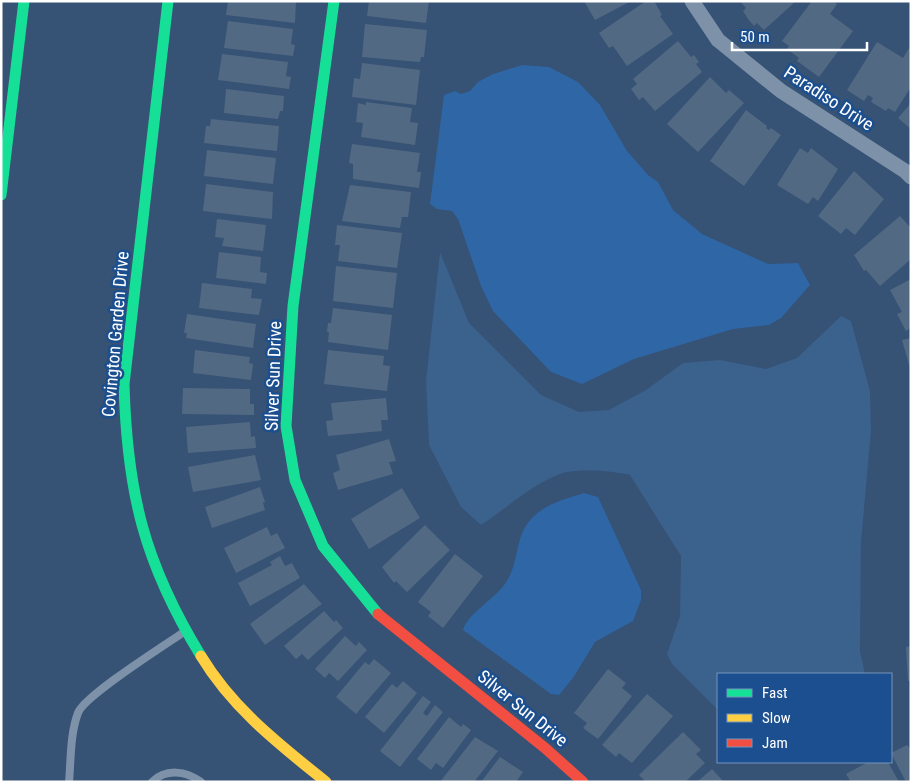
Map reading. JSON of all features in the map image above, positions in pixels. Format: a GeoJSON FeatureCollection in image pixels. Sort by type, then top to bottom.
{"type":"FeatureCollection","features":[{"type":"Feature","properties":{"kind":"main road"},"geometry":{"type":"LineString","coordinates":[[1,195],[24,1]]}},
{"type":"Feature","properties":{"kind":"main road","name":"Covington Garden Drive"},"geometry":{"type":"LineString","coordinates":[[168,1],[124,384],[123,418],[132,491],[141,529],[154,569],[184,632],[232,699],[268,736],[326,782]]}},
{"type":"Feature","properties":{"kind":"main road","name":"Silver Sun Drive"},"geometry":{"type":"LineString","coordinates":[[334,1],[293,306],[286,426],[295,480],[323,546],[378,614],[545,748],[583,782]]}},
{"type":"Feature","properties":{"kind":"street","name":"Paradiso Drive"},"geometry":{"type":"LineString","coordinates":[[692,1],[718,40],[746,63],[781,91],[897,165],[911,177]]}},
{"type":"Feature","properties":{"kind":"lane"},"geometry":{"type":"LineString","coordinates":[[69,782],[72,742],[78,711],[95,695],[184,632]]}},
{"type":"Feature","properties":{"kind":"lane"},"geometry":{"type":"LineString","coordinates":[[152,782],[157,776],[168,773],[183,773],[201,782]]}},
{"type":"Feature","properties":{"kind":"shaded area"},"geometry":{"type":"Polygon","coordinates":[[[522,65],[549,67],[578,82],[600,105],[627,151],[648,175],[658,182],[673,210],[702,234],[768,264],[798,263],[810,285],[781,318],[769,325],[733,329],[634,359],[582,384],[551,372],[493,311],[481,286],[458,219],[452,211],[437,209],[430,204],[444,95],[455,91],[461,94],[470,91],[478,82],[493,74],[522,65]]]}},
{"type":"Feature","properties":{"kind":"shaded area"},"geometry":{"type":"Polygon","coordinates":[[[440,252],[469,323],[541,395],[579,412],[609,410],[646,390],[683,363],[720,360],[766,369],[797,358],[841,316],[851,321],[870,391],[871,431],[861,542],[860,651],[865,673],[717,673],[717,709],[672,664],[667,654],[680,616],[681,556],[630,475],[595,471],[576,471],[560,474],[529,490],[481,525],[461,507],[429,445],[426,381],[440,252]]]}},
{"type":"Feature","properties":{"kind":"shaded area"},"geometry":{"type":"Polygon","coordinates":[[[584,493],[598,497],[641,590],[641,600],[633,621],[595,642],[573,678],[559,695],[551,694],[463,630],[471,617],[508,579],[520,539],[530,520],[537,513],[554,503],[584,493]]]}},
{"type":"Feature","properties":{"kind":"building"},"geometry":{"type":"Polygon","coordinates":[[[228,1],[296,1],[295,23],[226,15],[228,1]]]}},
{"type":"Feature","properties":{"kind":"building"},"geometry":{"type":"Polygon","coordinates":[[[369,1],[429,1],[426,23],[367,16],[369,1]]]}},
{"type":"Feature","properties":{"kind":"building"},"geometry":{"type":"Polygon","coordinates":[[[584,1],[631,1],[595,20],[584,1]]]}},
{"type":"Feature","properties":{"kind":"building"},"geometry":{"type":"Polygon","coordinates":[[[646,1],[654,1],[662,15],[660,16],[673,34],[627,66],[613,46],[609,48],[599,33],[646,1]]]}},
{"type":"Feature","properties":{"kind":"building"},"geometry":{"type":"Polygon","coordinates":[[[740,1],[796,1],[764,30],[757,23],[754,26],[748,19],[743,11],[746,8],[740,1]]]}},
{"type":"Feature","properties":{"kind":"building"},"geometry":{"type":"Polygon","coordinates":[[[812,1],[834,1],[837,4],[830,14],[853,31],[819,77],[797,61],[799,58],[787,49],[789,46],[782,41],[812,1]]]}},
{"type":"Feature","properties":{"kind":"building"},"geometry":{"type":"Polygon","coordinates":[[[228,21],[293,29],[291,44],[295,45],[293,56],[224,48],[228,21]]]}},
{"type":"Feature","properties":{"kind":"building"},"geometry":{"type":"Polygon","coordinates":[[[365,24],[427,30],[424,57],[421,57],[420,62],[362,57],[365,24]]]}},
{"type":"Feature","properties":{"kind":"building"},"geometry":{"type":"Polygon","coordinates":[[[678,41],[691,57],[694,55],[699,62],[696,64],[702,72],[655,111],[643,97],[639,100],[631,89],[637,84],[633,79],[678,41]]]}},
{"type":"Feature","properties":{"kind":"building"},"geometry":{"type":"Polygon","coordinates":[[[877,42],[903,58],[911,45],[911,87],[895,112],[888,108],[886,111],[871,102],[873,98],[868,95],[864,101],[847,90],[877,42]]]}},
{"type":"Feature","properties":{"kind":"building"},"geometry":{"type":"Polygon","coordinates":[[[222,54],[288,62],[286,76],[291,77],[289,89],[218,80],[222,54]]]}},
{"type":"Feature","properties":{"kind":"building"},"geometry":{"type":"Polygon","coordinates":[[[362,63],[420,70],[416,105],[352,97],[354,78],[360,79],[362,63]]]}},
{"type":"Feature","properties":{"kind":"building"},"geometry":{"type":"Polygon","coordinates":[[[710,77],[726,93],[729,90],[744,103],[698,152],[667,124],[710,77]]]}},
{"type":"Feature","properties":{"kind":"building"},"geometry":{"type":"Polygon","coordinates":[[[226,89],[284,96],[283,111],[280,111],[278,119],[224,113],[226,89]]]}},
{"type":"Feature","properties":{"kind":"building"},"geometry":{"type":"Polygon","coordinates":[[[366,102],[412,108],[410,122],[418,123],[415,145],[361,137],[363,123],[356,122],[358,103],[366,105],[366,102]]]}},
{"type":"Feature","properties":{"kind":"building"},"geometry":{"type":"Polygon","coordinates":[[[911,103],[911,129],[898,118],[911,103]]]}},
{"type":"Feature","properties":{"kind":"building"},"geometry":{"type":"Polygon","coordinates":[[[746,110],[767,126],[766,128],[769,130],[771,128],[781,135],[744,186],[710,161],[746,110]]]}},
{"type":"Feature","properties":{"kind":"building"},"geometry":{"type":"Polygon","coordinates":[[[211,119],[279,126],[277,151],[204,143],[206,126],[210,126],[211,119]]]}},
{"type":"Feature","properties":{"kind":"building"},"geometry":{"type":"Polygon","coordinates":[[[352,144],[420,153],[417,172],[421,172],[419,188],[353,179],[353,164],[349,163],[352,144]]]}},
{"type":"Feature","properties":{"kind":"building"},"geometry":{"type":"Polygon","coordinates":[[[800,148],[808,153],[811,148],[838,169],[818,201],[813,197],[808,204],[777,185],[800,148]]]}},
{"type":"Feature","properties":{"kind":"building"},"geometry":{"type":"Polygon","coordinates":[[[207,150],[276,158],[273,184],[204,176],[207,150]]]}},
{"type":"Feature","properties":{"kind":"building"},"geometry":{"type":"Polygon","coordinates":[[[854,171],[884,199],[855,235],[846,228],[841,234],[818,216],[854,171]]]}},
{"type":"Feature","properties":{"kind":"building"},"geometry":{"type":"Polygon","coordinates":[[[206,184],[273,192],[272,219],[203,211],[206,184]]]}},
{"type":"Feature","properties":{"kind":"building"},"geometry":{"type":"Polygon","coordinates":[[[350,185],[411,192],[408,217],[402,217],[400,228],[342,221],[350,185]]]}},
{"type":"Feature","properties":{"kind":"building"},"geometry":{"type":"Polygon","coordinates":[[[900,216],[911,228],[911,259],[880,286],[866,270],[864,271],[854,255],[900,216]]]}},
{"type":"Feature","properties":{"kind":"building"},"geometry":{"type":"Polygon","coordinates":[[[217,219],[266,225],[263,251],[222,246],[224,238],[215,237],[217,219]]]}},
{"type":"Feature","properties":{"kind":"building"},"geometry":{"type":"Polygon","coordinates":[[[337,225],[402,233],[397,268],[338,261],[340,245],[335,245],[337,225]]]}},
{"type":"Feature","properties":{"kind":"building"},"geometry":{"type":"Polygon","coordinates":[[[219,252],[261,257],[260,272],[267,273],[266,284],[216,278],[219,252]]]}},
{"type":"Feature","properties":{"kind":"building"},"geometry":{"type":"Polygon","coordinates":[[[336,266],[397,273],[393,308],[333,301],[336,266]]]}},
{"type":"Feature","properties":{"kind":"building"},"geometry":{"type":"Polygon","coordinates":[[[911,279],[911,328],[906,331],[897,314],[902,312],[890,290],[911,279]]]}},
{"type":"Feature","properties":{"kind":"building"},"geometry":{"type":"Polygon","coordinates":[[[202,283],[252,289],[251,298],[262,299],[259,315],[199,308],[202,283]]]}},
{"type":"Feature","properties":{"kind":"building"},"geometry":{"type":"Polygon","coordinates":[[[333,308],[392,315],[388,350],[328,342],[328,323],[331,323],[333,308]]]}},
{"type":"Feature","properties":{"kind":"building"},"geometry":{"type":"Polygon","coordinates":[[[187,314],[256,324],[253,348],[186,338],[187,333],[184,333],[187,314]]]}},
{"type":"Feature","properties":{"kind":"building"},"geometry":{"type":"Polygon","coordinates":[[[911,338],[911,368],[910,368],[902,340],[911,338]]]}},
{"type":"Feature","properties":{"kind":"building"},"geometry":{"type":"Polygon","coordinates":[[[195,350],[250,357],[249,363],[253,364],[251,380],[193,373],[195,350]]]}},
{"type":"Feature","properties":{"kind":"building"},"geometry":{"type":"Polygon","coordinates":[[[328,350],[384,356],[383,365],[390,366],[387,391],[324,384],[328,350]]]}},
{"type":"Feature","properties":{"kind":"building"},"geometry":{"type":"Polygon","coordinates":[[[183,388],[250,389],[250,404],[254,404],[254,415],[182,414],[183,388]]]}},
{"type":"Feature","properties":{"kind":"building"},"geometry":{"type":"Polygon","coordinates":[[[386,398],[388,420],[381,420],[382,431],[328,436],[326,421],[333,420],[331,403],[386,398]]]}},
{"type":"Feature","properties":{"kind":"building"},"geometry":{"type":"Polygon","coordinates":[[[250,422],[251,437],[255,436],[256,448],[188,453],[186,427],[250,422]]]}},
{"type":"Feature","properties":{"kind":"building"},"geometry":{"type":"Polygon","coordinates":[[[389,439],[396,461],[389,462],[393,474],[338,490],[333,473],[340,470],[336,455],[389,439]]]}},
{"type":"Feature","properties":{"kind":"building"},"geometry":{"type":"Polygon","coordinates":[[[255,455],[261,480],[193,492],[188,467],[255,455]]]}},
{"type":"Feature","properties":{"kind":"building"},"geometry":{"type":"Polygon","coordinates":[[[260,487],[265,502],[263,503],[265,510],[212,528],[205,507],[260,487]]]}},
{"type":"Feature","properties":{"kind":"building"},"geometry":{"type":"Polygon","coordinates":[[[402,488],[420,518],[369,549],[351,519],[402,488]]]}},
{"type":"Feature","properties":{"kind":"building"},"geometry":{"type":"Polygon","coordinates":[[[425,525],[450,550],[407,592],[396,581],[394,583],[382,567],[425,525]]]}},
{"type":"Feature","properties":{"kind":"building"},"geometry":{"type":"Polygon","coordinates":[[[267,527],[271,536],[277,533],[285,548],[236,573],[224,548],[267,527]]]}},
{"type":"Feature","properties":{"kind":"building"},"geometry":{"type":"Polygon","coordinates":[[[455,554],[483,576],[443,628],[428,616],[431,612],[418,602],[455,554]]]}},
{"type":"Feature","properties":{"kind":"building"},"geometry":{"type":"Polygon","coordinates":[[[280,556],[285,566],[292,563],[300,578],[250,606],[238,583],[272,565],[270,562],[280,556]]]}},
{"type":"Feature","properties":{"kind":"building"},"geometry":{"type":"Polygon","coordinates":[[[304,584],[322,604],[265,645],[250,624],[304,584]]]}},
{"type":"Feature","properties":{"kind":"building"},"geometry":{"type":"Polygon","coordinates":[[[324,611],[334,622],[336,620],[343,628],[308,660],[302,654],[296,659],[284,646],[324,611]]]}},
{"type":"Feature","properties":{"kind":"building"},"geometry":{"type":"Polygon","coordinates":[[[345,636],[356,646],[359,642],[367,650],[338,681],[329,673],[325,678],[315,669],[345,636]]]}},
{"type":"Feature","properties":{"kind":"building"},"geometry":{"type":"Polygon","coordinates":[[[911,646],[911,681],[908,681],[906,647],[911,646]]]}},
{"type":"Feature","properties":{"kind":"building"},"geometry":{"type":"Polygon","coordinates":[[[374,659],[391,673],[356,714],[336,697],[365,662],[369,665],[374,659]]]}},
{"type":"Feature","properties":{"kind":"building"},"geometry":{"type":"Polygon","coordinates":[[[608,669],[626,683],[622,688],[632,696],[598,739],[583,728],[587,723],[574,713],[608,669]]]}},
{"type":"Feature","properties":{"kind":"building"},"geometry":{"type":"Polygon","coordinates":[[[403,681],[417,693],[384,733],[365,717],[392,684],[397,688],[403,681]]]}},
{"type":"Feature","properties":{"kind":"building"},"geometry":{"type":"Polygon","coordinates":[[[647,694],[673,716],[632,763],[619,753],[616,757],[602,745],[647,694]]]}},
{"type":"Feature","properties":{"kind":"building"},"geometry":{"type":"Polygon","coordinates":[[[423,696],[431,702],[423,713],[427,716],[435,705],[443,712],[400,767],[380,751],[423,696]]]}},
{"type":"Feature","properties":{"kind":"building"},"geometry":{"type":"Polygon","coordinates":[[[449,717],[461,727],[463,724],[471,730],[443,768],[436,763],[431,770],[417,759],[449,717]]]}},
{"type":"Feature","properties":{"kind":"building"},"geometry":{"type":"Polygon","coordinates":[[[683,732],[701,750],[696,754],[705,763],[685,782],[646,782],[639,775],[683,732]]]}},
{"type":"Feature","properties":{"kind":"building"},"geometry":{"type":"Polygon","coordinates":[[[475,737],[498,751],[474,782],[440,782],[475,737]]]}},
{"type":"Feature","properties":{"kind":"building"},"geometry":{"type":"Polygon","coordinates":[[[907,745],[911,749],[911,782],[906,782],[892,752],[907,745]]]}},
{"type":"Feature","properties":{"kind":"building"},"geometry":{"type":"Polygon","coordinates":[[[500,757],[523,772],[516,782],[481,782],[500,757]]]}},
{"type":"Feature","properties":{"kind":"building"},"geometry":{"type":"Polygon","coordinates":[[[866,763],[889,763],[899,782],[851,782],[846,774],[866,763]]]}},
{"type":"Feature","properties":{"kind":"building"},"geometry":{"type":"Polygon","coordinates":[[[712,769],[724,782],[697,782],[712,769]]]}},
{"type":"Feature","properties":{"kind":"traffic: fast"},"geometry":{"type":"LineString","coordinates":[[1,195],[24,1]]}},
{"type":"Feature","properties":{"kind":"traffic: fast"},"geometry":{"type":"LineString","coordinates":[[168,1],[124,384],[129,459],[142,526],[152,558],[165,589],[181,622],[201,656]]}},
{"type":"Feature","properties":{"kind":"traffic: fast"},"geometry":{"type":"LineString","coordinates":[[334,1],[293,306],[286,426],[295,480],[323,546],[378,614]]}},
{"type":"Feature","properties":{"kind":"traffic: slow"},"geometry":{"type":"LineString","coordinates":[[201,656],[227,693],[242,709],[274,739],[326,782]]}},
{"type":"Feature","properties":{"kind":"traffic: jam"},"geometry":{"type":"LineString","coordinates":[[378,614],[545,748],[583,782]]}}]}
